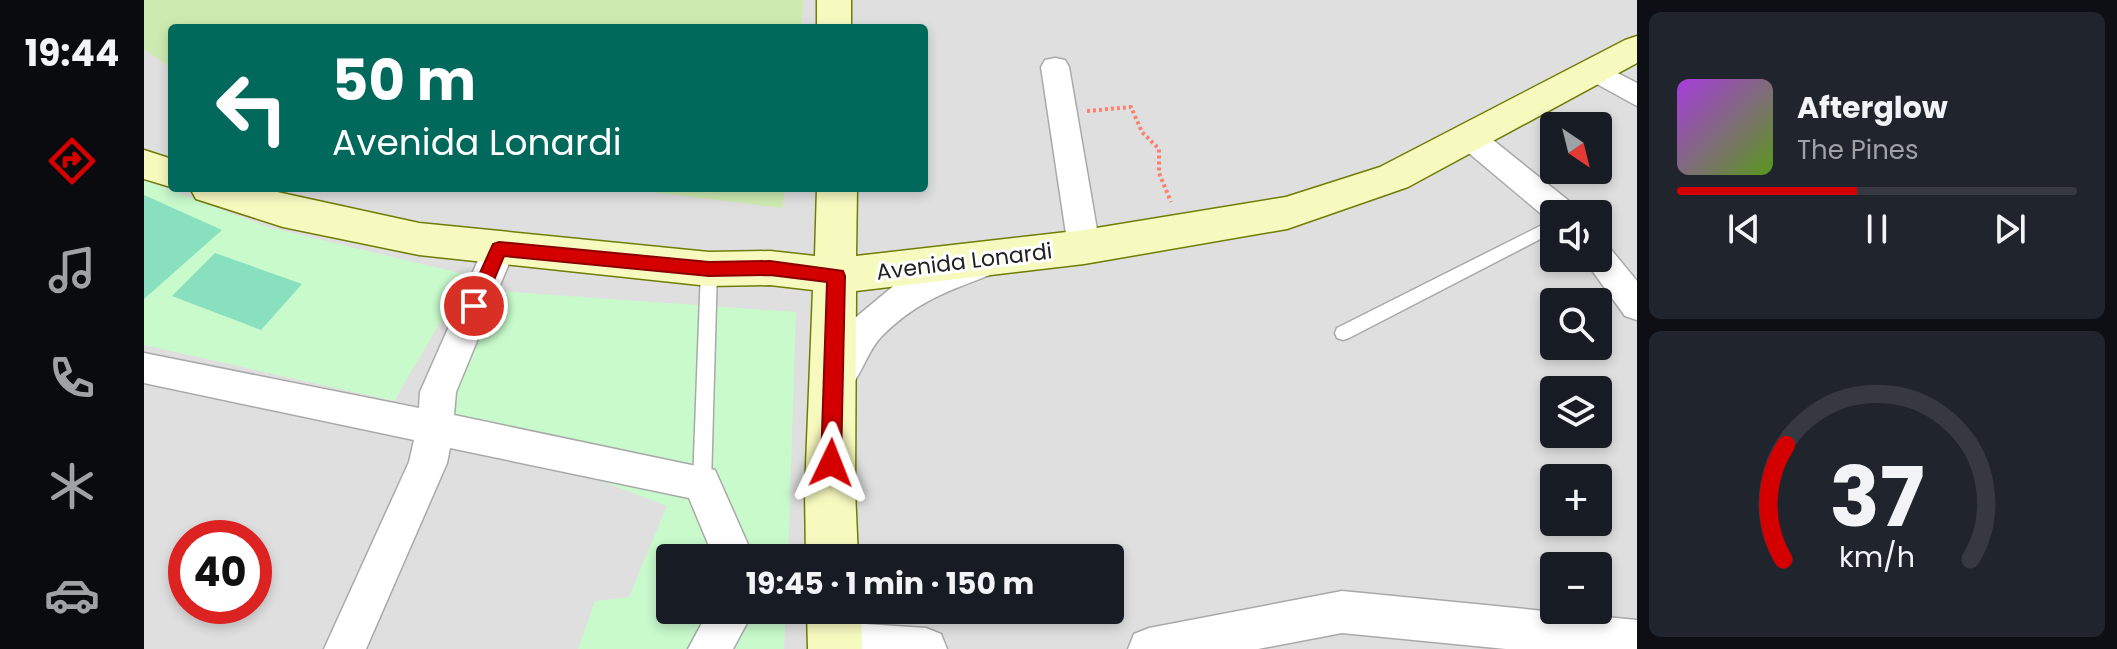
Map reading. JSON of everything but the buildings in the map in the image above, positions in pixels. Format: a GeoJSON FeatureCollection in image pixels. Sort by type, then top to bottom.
{"type":"FeatureCollection","features":[{"type":"Feature","properties":{"kind":"street"},"geometry":{"type":"LineString","coordinates":[[834,0],[834,24]]}},
{"type":"Feature","properties":{"kind":"street","name":"Avenida Lonardi"},"geometry":{"type":"LineString","coordinates":[[224,192],[310,217],[419,239],[709,269],[770,268],[836,276],[1084,247],[1287,213],[1394,177],[1637,48]]}},
{"type":"Feature","properties":{"kind":"street"},"geometry":{"type":"LineString","coordinates":[[1055,67],[1084,247]]}},
{"type":"Feature","properties":{"kind":"street"},"geometry":{"type":"LineString","coordinates":[[1594,70],[1637,96]]}},
{"type":"Feature","properties":{"kind":"street"},"geometry":{"type":"LineString","coordinates":[[1468,136],[1546,200]]}},
{"type":"Feature","properties":{"kind":"street"},"geometry":{"type":"LineString","coordinates":[[144,164],[168,173]]}},
{"type":"Feature","properties":{"kind":"street"},"geometry":{"type":"LineString","coordinates":[[832,544],[830,490],[837,192]]}},
{"type":"Feature","properties":{"kind":"street"},"geometry":{"type":"LineString","coordinates":[[345,649],[428,463],[438,392],[499,249]]}},
{"type":"Feature","properties":{"kind":"street"},"geometry":{"type":"LineString","coordinates":[[834,383],[867,328],[909,293],[1003,257]]}},
{"type":"Feature","properties":{"kind":"street"},"geometry":{"type":"LineString","coordinates":[[1610,272],[1637,306]]}},
{"type":"Feature","properties":{"kind":"street"},"geometry":{"type":"LineString","coordinates":[[144,368],[702,483],[728,544]]}},
{"type":"Feature","properties":{"kind":"street"},"geometry":{"type":"LineString","coordinates":[[1149,649],[1342,612],[1637,641]]}},
{"type":"Feature","properties":{"kind":"street"},"geometry":{"type":"LineString","coordinates":[[709,649],[724,624]]}},
{"type":"Feature","properties":{"kind":"street"},"geometry":{"type":"LineString","coordinates":[[835,634],[926,649]]}},
{"type":"Feature","properties":{"kind":"lane"},"geometry":{"type":"LineString","coordinates":[[1343,333],[1540,232]]}},
{"type":"Feature","properties":{"kind":"lane"},"geometry":{"type":"LineString","coordinates":[[702,483],[709,269]]}},
{"type":"Feature","properties":{"kind":"path"},"geometry":{"type":"LineString","coordinates":[[1061,107],[1087,111],[1131,107],[1142,132],[1159,149],[1159,173],[1184,232]]}},
{"type":"Feature","properties":{"kind":"shaded area"},"geometry":{"type":"Polygon","coordinates":[[[144,0],[1637,0],[1637,649],[144,649],[144,0]]]}},
{"type":"Feature","properties":{"kind":"green space"},"geometry":{"type":"Polygon","coordinates":[[[144,0],[804,0],[801,24],[168,24],[168,66],[144,49],[144,0]]]}},
{"type":"Feature","properties":{"kind":"green space"},"geometry":{"type":"Polygon","coordinates":[[[144,180],[168,189],[168,192],[175,192],[267,227],[468,275],[394,401],[144,345],[144,180]]]}},
{"type":"Feature","properties":{"kind":"green space"},"geometry":{"type":"Polygon","coordinates":[[[651,192],[785,192],[783,208],[651,192]]]}},
{"type":"Feature","properties":{"kind":"green space"},"geometry":{"type":"Polygon","coordinates":[[[144,195],[222,230],[144,299],[144,195]]]}},
{"type":"Feature","properties":{"kind":"green space"},"geometry":{"type":"Polygon","coordinates":[[[215,253],[302,284],[261,330],[172,296],[215,253]]]}},
{"type":"Feature","properties":{"kind":"green space"},"geometry":{"type":"Polygon","coordinates":[[[498,291],[796,312],[788,544],[656,544],[656,624],[785,624],[784,649],[578,649],[595,601],[629,597],[667,506],[434,417],[498,291]]]}},
{"type":"Feature","properties":{"kind":"route"},"geometry":{"type":"LineString","coordinates":[[474,306],[499,249],[709,269],[770,268],[836,276],[831,463]]}}]}
